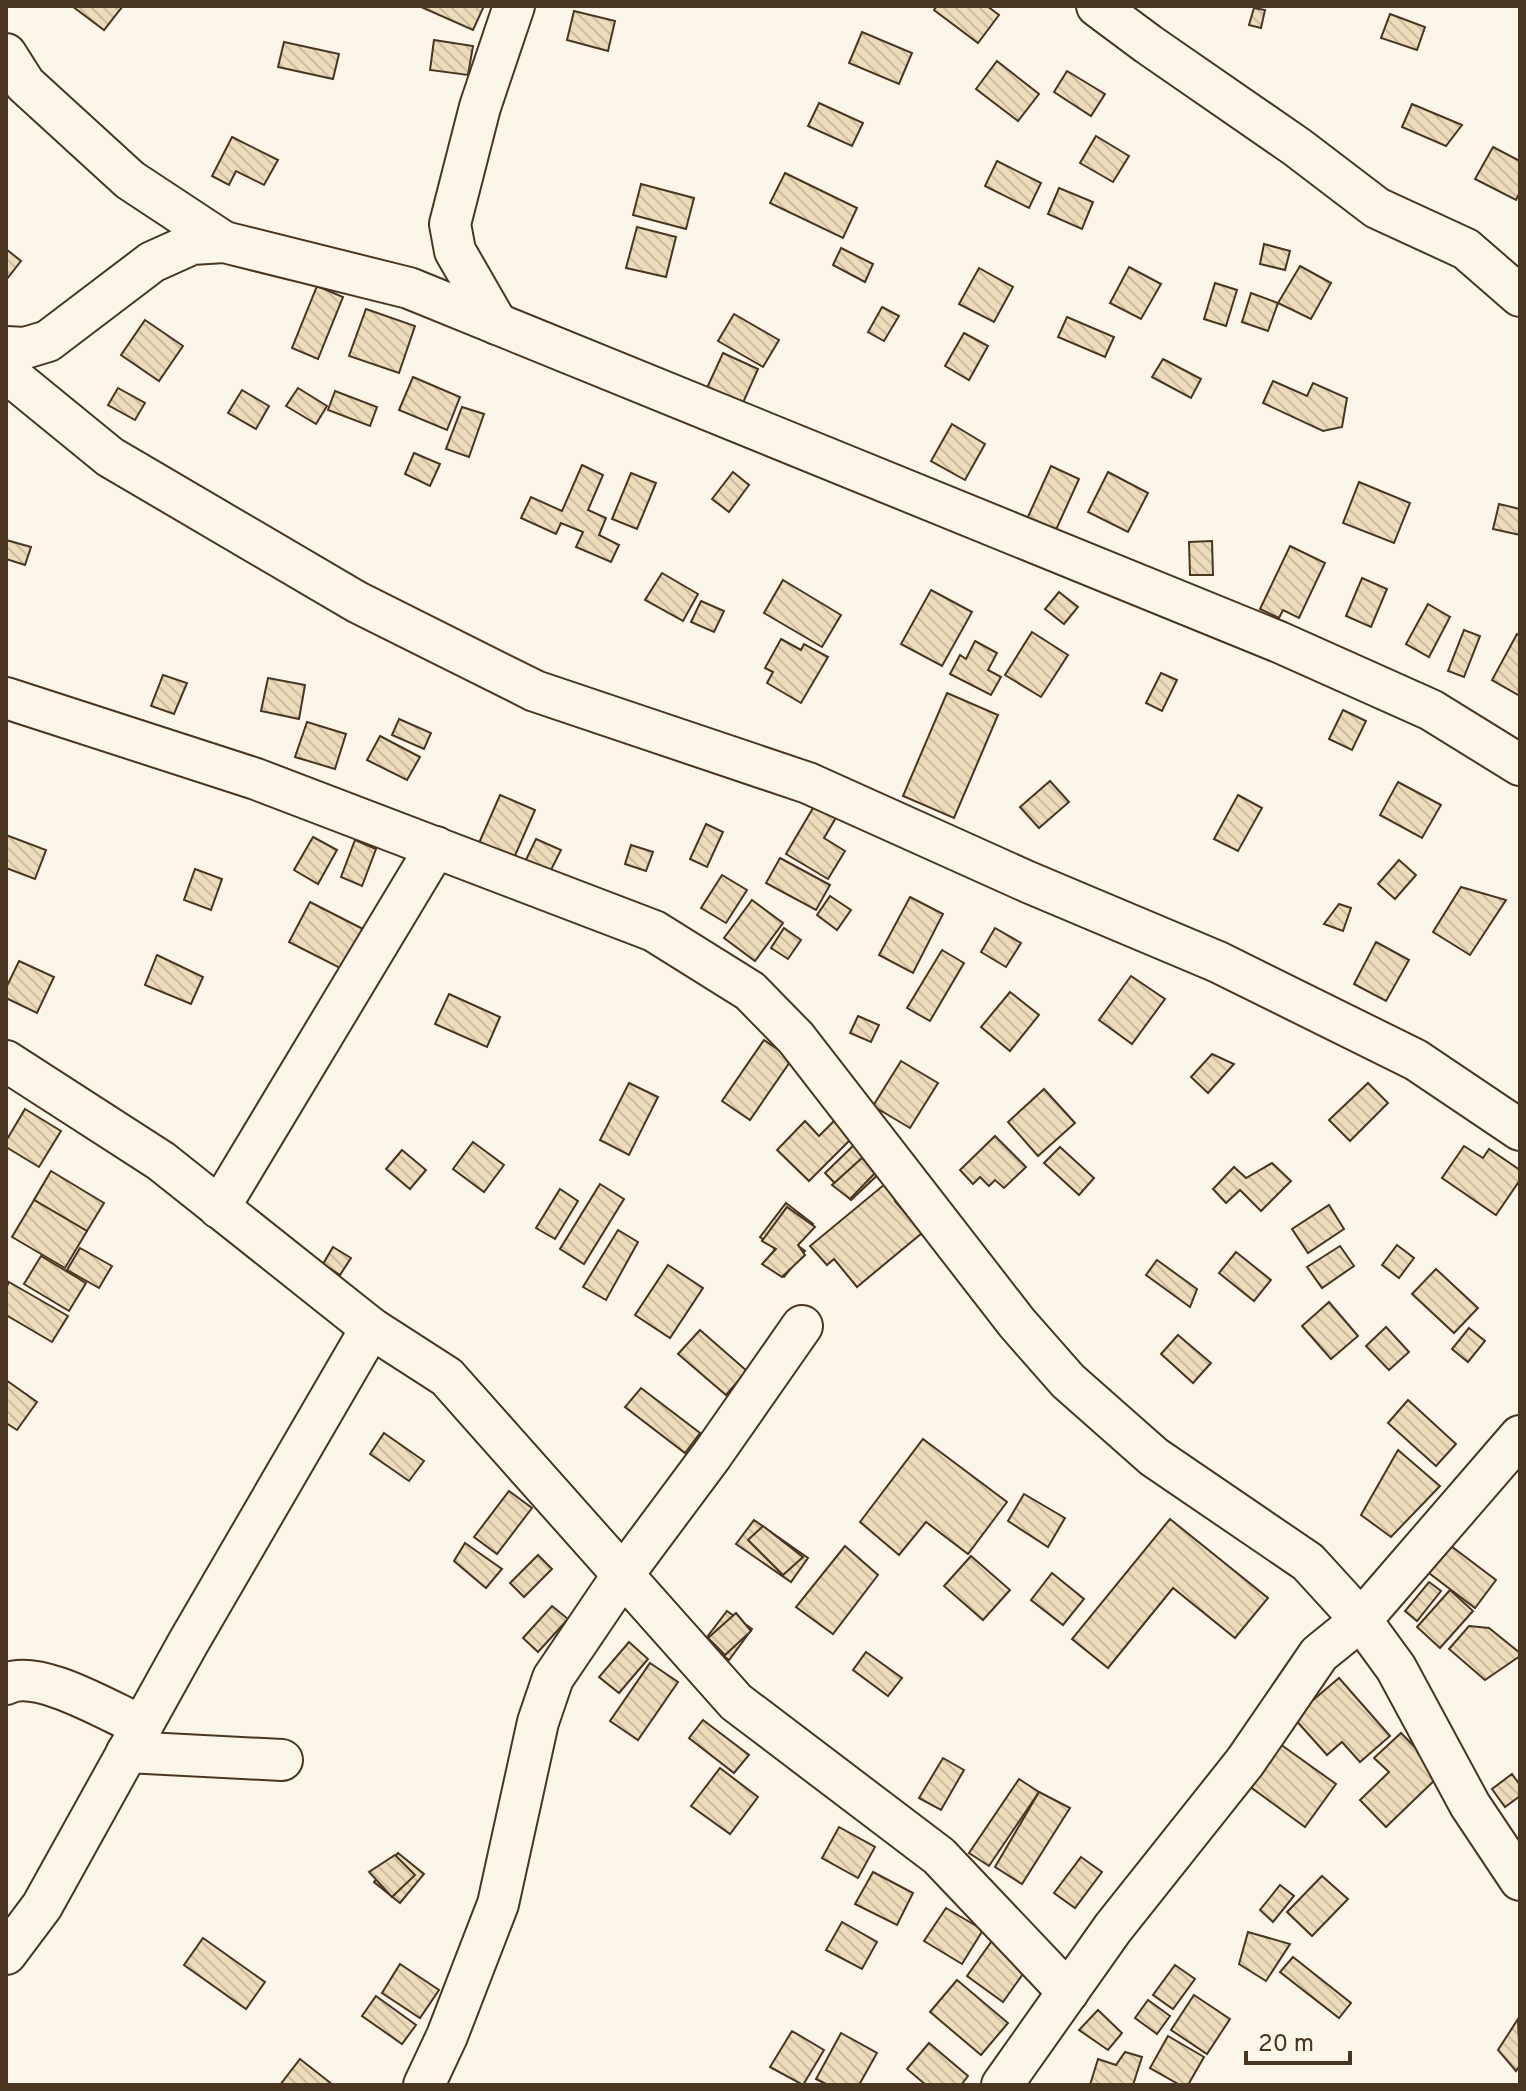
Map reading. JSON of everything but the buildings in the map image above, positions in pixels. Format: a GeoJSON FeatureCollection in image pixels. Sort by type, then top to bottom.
{"type":"FeatureCollection","features":[{"type":"Feature","properties":{"kind":"street"},"geometry":{"type":"LineString","coordinates":[[497,324],[455,251],[450,224],[480,107],[514,6]]}},
{"type":"Feature","properties":{"kind":"street"},"geometry":{"type":"LineString","coordinates":[[1097,6],[1297,147],[1377,208],[1466,249],[1520,296]]}},
{"type":"Feature","properties":{"kind":"street"},"geometry":{"type":"LineString","coordinates":[[6,54],[25,84],[130,180],[224,242]]}},
{"type":"Feature","properties":{"kind":"street"},"geometry":{"type":"LineString","coordinates":[[6,347],[25,348],[48,341],[152,262],[192,244],[224,242],[409,288],[1279,642],[1431,710],[1520,765]]}},
{"type":"Feature","properties":{"kind":"street"},"geometry":{"type":"LineString","coordinates":[[6,372],[110,457],[357,602],[535,691],[808,783],[1028,882],[1218,962],[1416,1060],[1520,1130]]}},
{"type":"Feature","properties":{"kind":"street"},"geometry":{"type":"LineString","coordinates":[[6,698],[256,779],[654,931],[750,991],[796,1038],[1017,1323],[1068,1381],[1154,1457],[1308,1562],[1361,1620],[1396,1668],[1470,1805],[1520,1880]]}},
{"type":"Feature","properties":{"kind":"street"},"geometry":{"type":"LineString","coordinates":[[219,1208],[436,847]]}},
{"type":"Feature","properties":{"kind":"street"},"geometry":{"type":"LineString","coordinates":[[6,1061],[161,1161],[371,1328],[447,1377],[736,1702],[939,1856],[1068,1992]]}},
{"type":"Feature","properties":{"kind":"street"},"geometry":{"type":"LineString","coordinates":[[424,2085],[447,2036],[498,1904],[538,1722],[553,1678],[622,1576],[802,1326]]}},
{"type":"Feature","properties":{"kind":"street"},"geometry":{"type":"LineString","coordinates":[[6,1954],[42,1906],[134,1739],[371,1328]]}},
{"type":"Feature","properties":{"kind":"street"},"geometry":{"type":"LineString","coordinates":[[1002,2085],[1113,1928],[1245,1762],[1319,1654],[1361,1620],[1520,1436]]}},
{"type":"Feature","properties":{"kind":"street"},"geometry":{"type":"LineString","coordinates":[[6,1684],[16,1679],[46,1683],[134,1739],[282,1760]]}}]}
